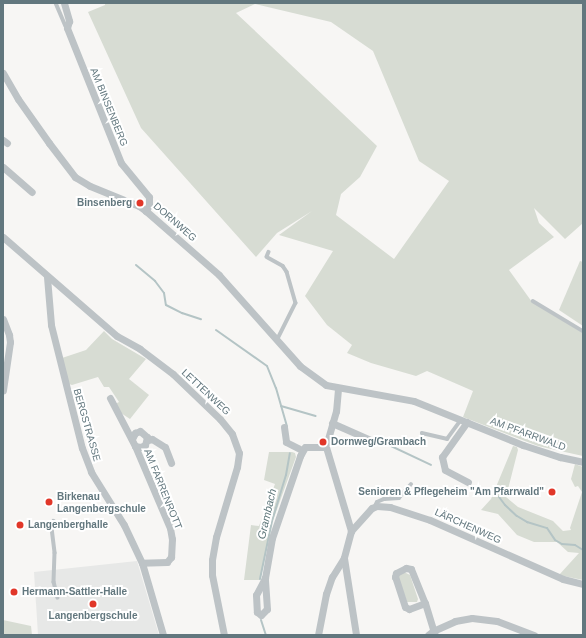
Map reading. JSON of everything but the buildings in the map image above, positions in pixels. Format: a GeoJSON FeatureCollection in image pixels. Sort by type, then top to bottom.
{"type":"FeatureCollection","features":[{"type":"Feature","properties":{"kind":"street","name":"AM BINSENBERG"},"geometry":{"type":"LineString","coordinates":[[64,3],[68,21],[67,28],[121,163],[149,197],[149,205],[146,211]]}},
{"type":"Feature","properties":{"kind":"street","name":"DORNWEG"},"geometry":{"type":"LineString","coordinates":[[3,73],[40,130],[75,177],[90,186],[139,206],[146,211],[219,275],[278,339],[300,366],[326,385],[338,389]]}},
{"type":"Feature","properties":{"kind":"street"},"geometry":{"type":"LineString","coordinates":[[3,167],[32,192]]}},
{"type":"Feature","properties":{"kind":"street","name":"LETTENWEG"},"geometry":{"type":"LineString","coordinates":[[3,237],[47,277],[60,285],[117,336],[140,349],[172,374],[226,425],[235,440],[239,453],[237,468],[216,537],[212,560],[214,588],[224,635]]}},
{"type":"Feature","properties":{"kind":"street","name":"BERGSTRASSE"},"geometry":{"type":"LineString","coordinates":[[47,277],[54,338],[82,448],[91,472],[124,525],[142,563],[163,635]]}},
{"type":"Feature","properties":{"kind":"street"},"geometry":{"type":"LineString","coordinates":[[3,319],[10,342],[3,390]]}},
{"type":"Feature","properties":{"kind":"street"},"geometry":{"type":"LineString","coordinates":[[338,389],[336,411],[326,447],[351,531]]}},
{"type":"Feature","properties":{"kind":"street","name":"AM PFARRWALD"},"geometry":{"type":"LineString","coordinates":[[338,389],[405,398],[553,455],[583,462]]}},
{"type":"Feature","properties":{"kind":"street","name":"AM FARRENROTT"},"geometry":{"type":"LineString","coordinates":[[110,398],[133,442],[170,528],[172,539],[171,557],[167,562],[142,563]]}},
{"type":"Feature","properties":{"kind":"street"},"geometry":{"type":"LineString","coordinates":[[464,421],[442,457],[445,470],[468,482]]}},
{"type":"Feature","properties":{"kind":"street"},"geometry":{"type":"LineString","coordinates":[[332,424],[373,441]]}},
{"type":"Feature","properties":{"kind":"street"},"geometry":{"type":"LineString","coordinates":[[284,427],[286,442],[302,450]]}},
{"type":"Feature","properties":{"kind":"street","name":"AM FARRENROTT"},"geometry":{"type":"LineString","coordinates":[[133,442],[134,433],[140,431],[146,434],[148,440]]}},
{"type":"Feature","properties":{"kind":"street","name":"AM FARRENROTT"},"geometry":{"type":"LineString","coordinates":[[133,442],[143,446],[148,440],[152,439],[166,446],[171,463]]}},
{"type":"Feature","properties":{"kind":"street"},"geometry":{"type":"LineString","coordinates":[[265,578],[276,522],[302,450],[309,446],[326,447]]}},
{"type":"Feature","properties":{"kind":"street","name":"LÄRCHENWEG"},"geometry":{"type":"LineString","coordinates":[[375,507],[384,506],[395,508],[430,520],[541,571],[583,584]]}},
{"type":"Feature","properties":{"kind":"street"},"geometry":{"type":"LineString","coordinates":[[318,635],[326,594],[332,577],[344,558],[351,531],[367,513],[375,507]]}},
{"type":"Feature","properties":{"kind":"street"},"geometry":{"type":"LineString","coordinates":[[344,558],[356,635]]}},
{"type":"Feature","properties":{"kind":"street"},"geometry":{"type":"LineString","coordinates":[[425,603],[409,609],[405,607],[395,577],[396,573],[409,568],[425,603],[432,634],[455,621],[472,618],[487,619],[534,635]]}},
{"type":"Feature","properties":{"kind":"lane"},"geometry":{"type":"LineString","coordinates":[[56,3],[67,28]]}},
{"type":"Feature","properties":{"kind":"lane"},"geometry":{"type":"LineString","coordinates":[[269,252],[267,257],[282,266],[287,272],[296,303],[278,339]]}},
{"type":"Feature","properties":{"kind":"lane"},"geometry":{"type":"LineString","coordinates":[[533,301],[583,331]]}},
{"type":"Feature","properties":{"kind":"lane"},"geometry":{"type":"LineString","coordinates":[[422,433],[447,439],[464,421]]}},
{"type":"Feature","properties":{"kind":"lane"},"geometry":{"type":"LineString","coordinates":[[375,507],[377,502],[384,499],[399,498],[411,484]]}},
{"type":"Feature","properties":{"kind":"lane"},"geometry":{"type":"LineString","coordinates":[[54,521],[52,528],[55,553],[54,582],[58,598]]}},
{"type":"Feature","properties":{"kind":"shaded area"},"geometry":{"type":"Polygon","coordinates":[[[105,3],[583,3],[583,223],[565,239],[534,208],[539,223],[554,237],[509,270],[532,302],[583,333],[583,456],[538,446],[463,417],[473,391],[427,371],[416,376],[371,363],[347,353],[352,345],[327,325],[305,296],[333,251],[279,235],[312,211],[277,233],[256,257],[141,128],[88,12],[105,5],[105,3]],[[255,4],[236,13],[377,146],[360,177],[341,194],[336,215],[394,259],[449,181],[419,161],[373,51],[331,22],[255,4]]]}},
{"type":"Feature","properties":{"kind":"shaded area"},"geometry":{"type":"Polygon","coordinates":[[[580,261],[583,262],[583,326],[559,310],[580,261]]]}},
{"type":"Feature","properties":{"kind":"shaded area"},"geometry":{"type":"Polygon","coordinates":[[[104,331],[112,339],[146,359],[129,379],[149,395],[130,419],[121,413],[115,404],[119,402],[109,387],[104,387],[98,377],[72,385],[69,384],[62,358],[86,350],[104,331]]]}},
{"type":"Feature","properties":{"kind":"shaded area"},"geometry":{"type":"Polygon","coordinates":[[[513,446],[517,447],[518,450],[506,497],[518,507],[553,521],[563,531],[571,530],[570,528],[582,492],[578,486],[575,487],[571,479],[575,464],[583,467],[583,580],[559,575],[579,553],[568,552],[557,542],[534,542],[517,535],[498,514],[481,510],[491,499],[513,446]]]}},
{"type":"Feature","properties":{"kind":"shaded area"},"geometry":{"type":"Polygon","coordinates":[[[269,452],[292,452],[295,453],[296,457],[272,523],[260,580],[244,580],[251,525],[259,526],[275,484],[264,480],[269,452]]]}},
{"type":"Feature","properties":{"kind":"shaded area","name":"Langenbergschule"},"geometry":{"type":"Polygon","coordinates":[[[137,561],[159,635],[38,635],[34,572],[137,561]]]}},
{"type":"Feature","properties":{"kind":"shaded area"},"geometry":{"type":"Polygon","coordinates":[[[404,572],[410,575],[418,599],[417,602],[407,602],[399,579],[399,575],[404,572]]]}},
{"type":"Feature","properties":{"kind":"shaded area"},"geometry":{"type":"Polygon","coordinates":[[[3,620],[31,626],[32,635],[3,635],[3,620]]]}},
{"type":"Feature","properties":{"kind":"waterway","name":"Grambach"},"geometry":{"type":"LineString","coordinates":[[136,265],[155,281],[164,293],[166,305],[182,313],[201,319]]}},
{"type":"Feature","properties":{"kind":"waterway","name":"Grambach"},"geometry":{"type":"LineString","coordinates":[[216,330],[267,366],[276,388],[287,426]]}},
{"type":"Feature","properties":{"kind":"waterway"},"geometry":{"type":"LineString","coordinates":[[281,406],[316,416]]}},
{"type":"Feature","properties":{"kind":"waterway"},"geometry":{"type":"LineString","coordinates":[[374,438],[431,465]]}},
{"type":"Feature","properties":{"kind":"waterway","name":"Grambach"},"geometry":{"type":"LineString","coordinates":[[260,579],[272,521],[286,475],[290,453]]}},
{"type":"Feature","properties":{"kind":"waterway"},"geometry":{"type":"LineString","coordinates":[[499,497],[517,516],[527,522],[547,528],[555,540],[562,544],[575,545],[583,550]]}},
{"type":"Feature","properties":{"kind":"waterway","name":"Grambach"},"geometry":{"type":"LineString","coordinates":[[261,620],[266,635]]}},
{"type":"Feature","properties":{"kind":"place","name":"Binsenberg"},"geometry":{"type":"Point","coordinates":[140,203]}},
{"type":"Feature","properties":{"kind":"place","name":"Dornweg/Grambach"},"geometry":{"type":"Point","coordinates":[323,442]}},
{"type":"Feature","properties":{"kind":"place","name":"Senioren & Pflegeheim \"Am Pfarrwald\""},"geometry":{"type":"Point","coordinates":[552,492]}},
{"type":"Feature","properties":{"kind":"place","name":"Birkenau Langenbergschule"},"geometry":{"type":"Point","coordinates":[49,502]}},
{"type":"Feature","properties":{"kind":"place","name":"Langenberghalle"},"geometry":{"type":"Point","coordinates":[20,525]}},
{"type":"Feature","properties":{"kind":"place","name":"Hermann-Sattler-Halle"},"geometry":{"type":"Point","coordinates":[14,592]}},
{"type":"Feature","properties":{"kind":"place","name":"Langenbergschule"},"geometry":{"type":"Point","coordinates":[93,604]}}]}
